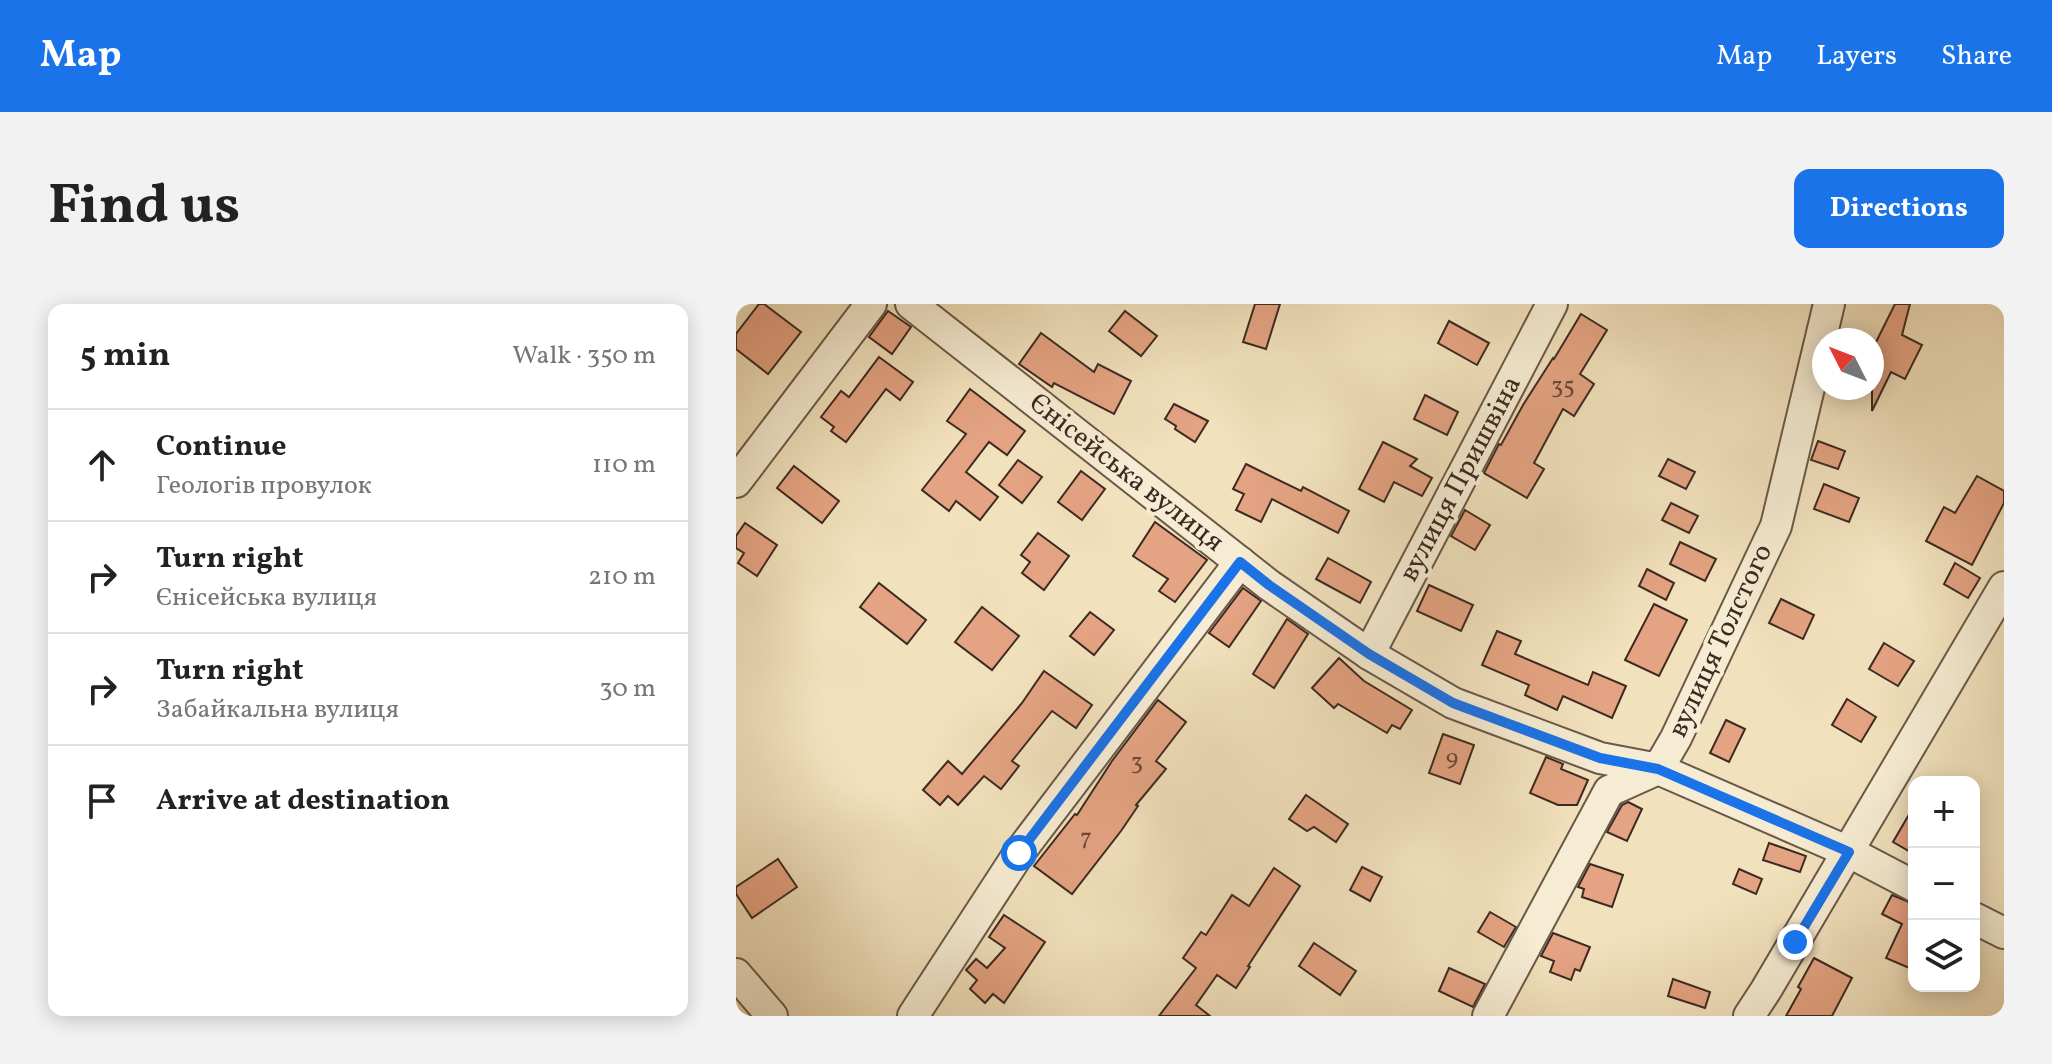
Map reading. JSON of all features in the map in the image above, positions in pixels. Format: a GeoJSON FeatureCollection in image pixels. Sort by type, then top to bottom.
{"type":"FeatureCollection","features":[{"type":"Feature","properties":{"kind":"street"},"geometry":{"type":"LineString","coordinates":[[736,482],[871,304]]}},
{"type":"Feature","properties":{"kind":"street","name":"Єнісейська вулиця"},"geometry":{"type":"LineString","coordinates":[[911,304],[1269,585],[1369,654],[1453,703],[1600,758],[1658,769],[1849,852],[1908,883]]}},
{"type":"Feature","properties":{"kind":"street","name":"вулиця Пришвіна"},"geometry":{"type":"LineString","coordinates":[[1369,654],[1552,304]]}},
{"type":"Feature","properties":{"kind":"street","name":"вулиця Толстого"},"geometry":{"type":"LineString","coordinates":[[1488,1016],[1609,791],[1658,769],[1682,724],[1776,526],[1829,304]]}},
{"type":"Feature","properties":{"kind":"street"},"geometry":{"type":"LineString","coordinates":[[913,1016],[1019,853],[1240,562]]}},
{"type":"Feature","properties":{"kind":"street"},"geometry":{"type":"LineString","coordinates":[[1749,1016],[2004,587]]}},
{"type":"Feature","properties":{"kind":"street"},"geometry":{"type":"LineString","coordinates":[[1978,920],[2004,933]]}},
{"type":"Feature","properties":{"kind":"street"},"geometry":{"type":"LineString","coordinates":[[736,974],[772,1016]]}},
{"type":"Feature","properties":{"kind":"building"},"geometry":{"type":"Polygon","coordinates":[[[759,304],[764,304],[801,332],[768,374],[736,349],[736,334],[759,304]]]}},
{"type":"Feature","properties":{"kind":"building"},"geometry":{"type":"Polygon","coordinates":[[[1255,304],[1280,304],[1266,349],[1243,342],[1255,304]]]}},
{"type":"Feature","properties":{"kind":"building"},"geometry":{"type":"Polygon","coordinates":[[[1895,304],[1910,304],[1902,335],[1922,345],[1905,379],[1891,372],[1884,386],[1884,328],[1895,304]]]}},
{"type":"Feature","properties":{"kind":"building"},"geometry":{"type":"Polygon","coordinates":[[[888,311],[911,327],[892,354],[869,337],[888,311]]]}},
{"type":"Feature","properties":{"kind":"building"},"geometry":{"type":"Polygon","coordinates":[[[1125,311],[1157,336],[1141,356],[1109,331],[1125,311]]]}},
{"type":"Feature","properties":{"kind":"building"},"geometry":{"type":"Polygon","coordinates":[[[1581,314],[1607,330],[1580,374],[1594,384],[1574,416],[1563,409],[1534,463],[1544,469],[1527,498],[1484,473],[1581,314]]]}},
{"type":"Feature","properties":{"kind":"building"},"geometry":{"type":"Polygon","coordinates":[[[1449,321],[1489,343],[1477,365],[1438,343],[1449,321]]]}},
{"type":"Feature","properties":{"kind":"building"},"geometry":{"type":"Polygon","coordinates":[[[1041,333],[1094,372],[1098,364],[1131,381],[1114,414],[1054,383],[1052,387],[1019,364],[1041,333]]]}},
{"type":"Feature","properties":{"kind":"building"},"geometry":{"type":"Polygon","coordinates":[[[879,357],[913,382],[900,400],[886,389],[846,442],[831,431],[834,427],[821,417],[841,391],[849,397],[879,357]]]}},
{"type":"Feature","properties":{"kind":"building"},"geometry":{"type":"Polygon","coordinates":[[[970,389],[1025,431],[1007,455],[989,442],[966,472],[998,497],[980,520],[956,501],[949,511],[922,490],[966,434],[947,421],[970,389]]]}},
{"type":"Feature","properties":{"kind":"building"},"geometry":{"type":"Polygon","coordinates":[[[1425,395],[1458,412],[1447,435],[1414,419],[1425,395]]]}},
{"type":"Feature","properties":{"kind":"building"},"geometry":{"type":"Polygon","coordinates":[[[1174,404],[1208,421],[1195,442],[1165,419],[1174,404]]]}},
{"type":"Feature","properties":{"kind":"building"},"geometry":{"type":"Polygon","coordinates":[[[1818,441],[1845,451],[1838,469],[1811,460],[1818,441]]]}},
{"type":"Feature","properties":{"kind":"building"},"geometry":{"type":"Polygon","coordinates":[[[1383,442],[1417,459],[1410,466],[1432,478],[1422,496],[1394,482],[1384,502],[1359,489],[1383,442]]]}},
{"type":"Feature","properties":{"kind":"building"},"geometry":{"type":"Polygon","coordinates":[[[1668,459],[1695,472],[1686,489],[1659,476],[1668,459]]]}},
{"type":"Feature","properties":{"kind":"building"},"geometry":{"type":"Polygon","coordinates":[[[1018,460],[1042,477],[1022,503],[999,485],[1018,460]]]}},
{"type":"Feature","properties":{"kind":"building"},"geometry":{"type":"Polygon","coordinates":[[[1246,464],[1301,491],[1303,487],[1349,511],[1338,533],[1272,499],[1261,522],[1236,510],[1244,494],[1233,489],[1246,464]]]}},
{"type":"Feature","properties":{"kind":"building"},"geometry":{"type":"Polygon","coordinates":[[[794,466],[839,501],[822,523],[777,488],[794,466]]]}},
{"type":"Feature","properties":{"kind":"building"},"geometry":{"type":"Polygon","coordinates":[[[1081,471],[1105,489],[1082,520],[1058,502],[1081,471]]]}},
{"type":"Feature","properties":{"kind":"building"},"geometry":{"type":"Polygon","coordinates":[[[1977,476],[2004,491],[2004,503],[1972,565],[1926,541],[1944,507],[1955,513],[1977,476]]]}},
{"type":"Feature","properties":{"kind":"building"},"geometry":{"type":"Polygon","coordinates":[[[1824,484],[1859,498],[1849,522],[1814,509],[1824,484]]]}},
{"type":"Feature","properties":{"kind":"building"},"geometry":{"type":"Polygon","coordinates":[[[1671,503],[1698,516],[1689,533],[1662,520],[1671,503]]]}},
{"type":"Feature","properties":{"kind":"building"},"geometry":{"type":"Polygon","coordinates":[[[1465,510],[1490,525],[1475,550],[1451,536],[1465,510]]]}},
{"type":"Feature","properties":{"kind":"building"},"geometry":{"type":"Polygon","coordinates":[[[1155,522],[1207,560],[1175,602],[1159,591],[1168,579],[1133,556],[1155,522]]]}},
{"type":"Feature","properties":{"kind":"building"},"geometry":{"type":"Polygon","coordinates":[[[745,523],[777,545],[757,576],[738,563],[744,553],[736,548],[736,536],[745,523]]]}},
{"type":"Feature","properties":{"kind":"building"},"geometry":{"type":"Polygon","coordinates":[[[1038,533],[1069,556],[1044,590],[1022,573],[1030,562],[1021,555],[1038,533]]]}},
{"type":"Feature","properties":{"kind":"building"},"geometry":{"type":"Polygon","coordinates":[[[1680,542],[1716,559],[1705,581],[1670,564],[1680,542]]]}},
{"type":"Feature","properties":{"kind":"building"},"geometry":{"type":"Polygon","coordinates":[[[1328,558],[1371,582],[1360,603],[1316,579],[1328,558]]]}},
{"type":"Feature","properties":{"kind":"building"},"geometry":{"type":"Polygon","coordinates":[[[1955,563],[1980,578],[1968,598],[1944,584],[1955,563]]]}},
{"type":"Feature","properties":{"kind":"building"},"geometry":{"type":"Polygon","coordinates":[[[1647,569],[1674,583],[1666,600],[1639,586],[1647,569]]]}},
{"type":"Feature","properties":{"kind":"building"},"geometry":{"type":"Polygon","coordinates":[[[879,583],[926,620],[907,644],[860,607],[879,583]]]}},
{"type":"Feature","properties":{"kind":"building"},"geometry":{"type":"Polygon","coordinates":[[[1429,585],[1473,605],[1461,631],[1417,611],[1429,585]]]}},
{"type":"Feature","properties":{"kind":"building"},"geometry":{"type":"Polygon","coordinates":[[[1243,588],[1261,601],[1229,647],[1209,633],[1243,588]]]}},
{"type":"Feature","properties":{"kind":"building"},"geometry":{"type":"Polygon","coordinates":[[[1781,599],[1814,615],[1803,639],[1769,623],[1781,599]]]}},
{"type":"Feature","properties":{"kind":"building"},"geometry":{"type":"Polygon","coordinates":[[[1654,604],[1687,620],[1659,676],[1625,660],[1654,604]]]}},
{"type":"Feature","properties":{"kind":"building"},"geometry":{"type":"Polygon","coordinates":[[[982,607],[1019,636],[992,670],[955,642],[982,607]]]}},
{"type":"Feature","properties":{"kind":"building"},"geometry":{"type":"Polygon","coordinates":[[[1090,612],[1114,630],[1094,655],[1070,636],[1090,612]]]}},
{"type":"Feature","properties":{"kind":"building"},"geometry":{"type":"Polygon","coordinates":[[[1287,619],[1308,634],[1274,688],[1253,674],[1287,619]]]}},
{"type":"Feature","properties":{"kind":"building"},"geometry":{"type":"Polygon","coordinates":[[[1497,631],[1521,641],[1515,654],[1588,685],[1593,672],[1626,686],[1612,718],[1563,696],[1557,710],[1525,695],[1529,685],[1482,665],[1497,631]]]}},
{"type":"Feature","properties":{"kind":"building"},"geometry":{"type":"Polygon","coordinates":[[[1884,643],[1914,661],[1898,686],[1869,669],[1884,643]]]}},
{"type":"Feature","properties":{"kind":"building"},"geometry":{"type":"Polygon","coordinates":[[[1339,658],[1364,681],[1412,710],[1400,729],[1392,725],[1387,733],[1338,704],[1334,708],[1312,688],[1339,658]]]}},
{"type":"Feature","properties":{"kind":"building"},"geometry":{"type":"Polygon","coordinates":[[[1044,671],[1092,705],[1076,728],[1052,711],[1012,761],[1019,766],[1001,789],[984,776],[958,805],[948,796],[940,805],[923,790],[948,761],[962,774],[1022,703],[1044,671]]]}},
{"type":"Feature","properties":{"kind":"building"},"geometry":{"type":"Polygon","coordinates":[[[1847,699],[1876,717],[1861,742],[1832,725],[1847,699]]]}},
{"type":"Feature","properties":{"kind":"building"},"geometry":{"type":"Polygon","coordinates":[[[1158,700],[1186,722],[1156,761],[1166,769],[1072,894],[1034,866],[1077,815],[1112,761],[1158,700]]]}},
{"type":"Feature","properties":{"kind":"building"},"geometry":{"type":"Polygon","coordinates":[[[1726,720],[1745,729],[1729,762],[1710,753],[1726,720]]]}},
{"type":"Feature","properties":{"kind":"building"},"geometry":{"type":"Polygon","coordinates":[[[1443,734],[1474,745],[1460,784],[1429,773],[1443,734]]]}},
{"type":"Feature","properties":{"kind":"building"},"geometry":{"type":"Polygon","coordinates":[[[1546,757],[1563,764],[1561,769],[1588,780],[1577,805],[1558,805],[1530,793],[1546,757]]]}},
{"type":"Feature","properties":{"kind":"building"},"geometry":{"type":"Polygon","coordinates":[[[1306,795],[1348,824],[1336,842],[1314,827],[1307,831],[1289,819],[1306,795]]]}},
{"type":"Feature","properties":{"kind":"building"},"geometry":{"type":"Polygon","coordinates":[[[1628,802],[1642,809],[1627,841],[1607,832],[1622,805],[1628,802]]]}},
{"type":"Feature","properties":{"kind":"building"},"geometry":{"type":"Polygon","coordinates":[[[1908,816],[1908,851],[1893,842],[1908,816]]]}},
{"type":"Feature","properties":{"kind":"building"},"geometry":{"type":"Polygon","coordinates":[[[1769,843],[1806,856],[1800,872],[1763,860],[1769,843]]]}},
{"type":"Feature","properties":{"kind":"building"},"geometry":{"type":"Polygon","coordinates":[[[778,859],[797,887],[752,918],[736,894],[736,887],[778,859]]]}},
{"type":"Feature","properties":{"kind":"building"},"geometry":{"type":"Polygon","coordinates":[[[1590,864],[1623,875],[1612,907],[1582,897],[1584,889],[1578,887],[1590,864]]]}},
{"type":"Feature","properties":{"kind":"building"},"geometry":{"type":"Polygon","coordinates":[[[1362,867],[1382,877],[1370,901],[1350,890],[1362,867]]]}},
{"type":"Feature","properties":{"kind":"building"},"geometry":{"type":"Polygon","coordinates":[[[1274,868],[1300,886],[1236,988],[1217,975],[1196,1005],[1210,1016],[1159,1016],[1196,968],[1183,958],[1201,932],[1206,935],[1232,895],[1249,906],[1274,868]]]}},
{"type":"Feature","properties":{"kind":"building"},"geometry":{"type":"Polygon","coordinates":[[[1739,869],[1762,879],[1756,894],[1733,884],[1739,869]]]}},
{"type":"Feature","properties":{"kind":"building"},"geometry":{"type":"Polygon","coordinates":[[[1892,895],[1908,902],[1908,967],[1886,958],[1902,924],[1882,914],[1892,895]]]}},
{"type":"Feature","properties":{"kind":"building"},"geometry":{"type":"Polygon","coordinates":[[[1490,912],[1516,927],[1504,947],[1478,932],[1490,912]]]}},
{"type":"Feature","properties":{"kind":"building"},"geometry":{"type":"Polygon","coordinates":[[[1004,915],[1045,942],[1004,1003],[993,994],[985,1003],[970,989],[977,980],[966,970],[976,959],[987,968],[1005,948],[989,937],[1004,915]]]}},
{"type":"Feature","properties":{"kind":"building"},"geometry":{"type":"Polygon","coordinates":[[[1553,933],[1590,947],[1580,971],[1575,969],[1571,980],[1550,972],[1554,961],[1541,956],[1553,933]]]}},
{"type":"Feature","properties":{"kind":"building"},"geometry":{"type":"Polygon","coordinates":[[[1314,943],[1356,971],[1340,995],[1299,966],[1314,943]]]}},
{"type":"Feature","properties":{"kind":"building"},"geometry":{"type":"Polygon","coordinates":[[[1814,958],[1852,978],[1832,1016],[1786,1016],[1801,989],[1798,987],[1814,958]]]}},
{"type":"Feature","properties":{"kind":"building"},"geometry":{"type":"Polygon","coordinates":[[[1449,968],[1485,984],[1473,1007],[1439,991],[1449,968]]]}},
{"type":"Feature","properties":{"kind":"building"},"geometry":{"type":"Polygon","coordinates":[[[1673,979],[1710,992],[1705,1008],[1668,996],[1673,979]]]}},
{"type":"Feature","properties":{"kind":"route"},"geometry":{"type":"LineString","coordinates":[[1019,853],[1240,562],[1369,654],[1453,703],[1600,758],[1658,769],[1849,852],[1795,942]]}}]}
